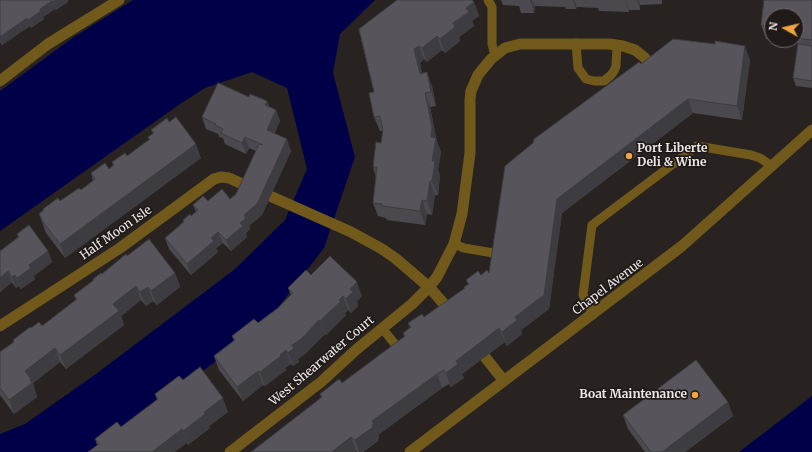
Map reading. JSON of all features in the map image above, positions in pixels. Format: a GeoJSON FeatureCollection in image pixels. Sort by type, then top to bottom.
{"type":"FeatureCollection","features":[{"type":"Feature","properties":{"kind":"street"},"geometry":{"type":"LineString","coordinates":[[0,81],[48,44],[119,0]]}},
{"type":"Feature","properties":{"kind":"street","name":"West Shearwater Court"},"geometry":{"type":"LineString","coordinates":[[230,452],[321,382],[429,288],[443,267],[454,244],[462,214],[469,169],[471,139],[471,91],[483,67],[495,56],[505,48],[520,44],[576,43],[617,45],[629,48],[640,54],[655,71]]}},
{"type":"Feature","properties":{"kind":"street","name":"Chapel Avenue"},"geometry":{"type":"LineString","coordinates":[[410,452],[682,246],[812,130]]}},
{"type":"Feature","properties":{"kind":"street","name":"Half Moon Isle"},"geometry":{"type":"LineString","coordinates":[[0,326],[120,248],[214,179],[221,177],[229,178],[249,187]]}},
{"type":"Feature","properties":{"kind":"street"},"geometry":{"type":"LineString","coordinates":[[270,196],[336,225],[382,249],[395,258],[429,288],[453,314]]}},
{"type":"Feature","properties":{"kind":"street"},"geometry":{"type":"LineString","coordinates":[[485,357],[504,381]]}},
{"type":"Feature","properties":{"kind":"lane"},"geometry":{"type":"LineString","coordinates":[[488,0],[492,6],[492,44],[495,56]]}},
{"type":"Feature","properties":{"kind":"lane"},"geometry":{"type":"LineString","coordinates":[[576,43],[578,68],[586,78],[594,81],[604,81],[614,71],[616,66],[617,45]]}},
{"type":"Feature","properties":{"kind":"lane"},"geometry":{"type":"LineString","coordinates":[[592,315],[583,296],[592,225],[697,146],[751,155],[760,158],[772,166]]}},
{"type":"Feature","properties":{"kind":"lane"},"geometry":{"type":"LineString","coordinates":[[454,244],[464,248],[499,254]]}},
{"type":"Feature","properties":{"kind":"lane"},"geometry":{"type":"LineString","coordinates":[[382,328],[404,356]]}},
{"type":"Feature","properties":{"kind":"shaded area"},"geometry":{"type":"Polygon","coordinates":[[[133,0],[375,0],[340,34],[333,73],[355,157],[324,248],[266,323],[96,452],[0,452],[0,434],[25,424],[96,374],[235,269],[285,220],[307,169],[287,88],[252,72],[205,88],[0,231],[0,91],[74,37],[133,0]]]}},
{"type":"Feature","properties":{"kind":"shaded area"},"geometry":{"type":"Polygon","coordinates":[[[812,396],[812,452],[739,452],[812,396]]]}},
{"type":"Feature","properties":{"kind":"building"},"geometry":{"type":"Polygon","coordinates":[[[0,0],[57,0],[52,1],[28,20],[27,18],[0,37],[0,0]]]}},
{"type":"Feature","properties":{"kind":"building"},"geometry":{"type":"Polygon","coordinates":[[[397,0],[472,0],[474,2],[466,8],[469,12],[453,23],[455,27],[440,39],[437,36],[422,48],[419,46],[414,49],[420,74],[427,72],[431,92],[425,93],[432,127],[431,137],[436,138],[432,161],[435,161],[432,181],[430,181],[427,201],[422,200],[420,211],[382,206],[382,204],[373,203],[377,167],[373,167],[376,142],[381,143],[383,130],[380,116],[374,117],[369,93],[374,92],[359,29],[397,0]]]}},
{"type":"Feature","properties":{"kind":"building"},"geometry":{"type":"Polygon","coordinates":[[[764,0],[812,0],[812,40],[804,39],[804,8],[764,8],[764,26],[761,25],[764,0]]]}},
{"type":"Feature","properties":{"kind":"building"},"geometry":{"type":"Polygon","coordinates":[[[673,39],[715,44],[715,41],[745,46],[737,106],[688,99],[557,199],[544,295],[515,317],[517,320],[502,332],[499,328],[456,361],[458,364],[446,373],[444,370],[437,374],[372,421],[374,424],[372,425],[373,427],[355,440],[351,437],[332,452],[251,452],[322,397],[320,394],[339,379],[342,383],[405,336],[403,333],[411,327],[408,323],[422,314],[424,317],[465,288],[464,287],[469,284],[466,280],[478,271],[481,275],[487,270],[489,273],[505,166],[533,143],[534,139],[639,62],[641,64],[673,39]]]}},
{"type":"Feature","properties":{"kind":"building"},"geometry":{"type":"Polygon","coordinates":[[[804,45],[812,46],[812,81],[793,78],[797,48],[804,48],[804,45]]]}},
{"type":"Feature","properties":{"kind":"building"},"geometry":{"type":"Polygon","coordinates":[[[218,83],[249,97],[250,94],[267,101],[265,105],[276,110],[267,130],[287,139],[257,204],[244,215],[246,218],[240,223],[243,226],[226,240],[218,232],[211,238],[214,241],[187,264],[165,238],[184,222],[183,220],[190,214],[191,216],[198,210],[193,205],[203,196],[208,201],[222,189],[230,199],[236,194],[259,144],[263,145],[245,137],[242,143],[221,133],[223,129],[202,117],[218,83]]]}},
{"type":"Feature","properties":{"kind":"building"},"geometry":{"type":"Polygon","coordinates":[[[176,117],[196,144],[60,244],[41,219],[42,218],[39,214],[44,210],[43,209],[58,198],[60,201],[79,188],[81,190],[95,179],[91,173],[105,163],[109,169],[114,165],[112,162],[125,153],[127,156],[150,139],[148,137],[154,133],[151,130],[167,118],[169,122],[176,117]]]}},
{"type":"Feature","properties":{"kind":"building"},"geometry":{"type":"Polygon","coordinates":[[[29,225],[48,251],[29,265],[31,268],[17,278],[15,275],[12,277],[8,271],[0,278],[0,251],[19,237],[17,234],[29,225]]]}},
{"type":"Feature","properties":{"kind":"building"},"geometry":{"type":"Polygon","coordinates":[[[149,239],[175,273],[151,291],[148,287],[140,292],[136,286],[113,304],[119,311],[60,355],[55,348],[25,371],[32,383],[9,400],[0,388],[0,352],[14,342],[13,340],[30,327],[31,328],[39,322],[42,326],[77,299],[74,295],[94,280],[93,279],[149,239]]]}},
{"type":"Feature","properties":{"kind":"building"},"geometry":{"type":"Polygon","coordinates":[[[330,256],[357,282],[350,289],[353,292],[346,299],[343,296],[339,300],[341,301],[320,321],[319,320],[301,339],[292,345],[294,348],[288,353],[286,350],[280,355],[281,356],[260,372],[258,371],[237,387],[214,356],[235,340],[232,336],[254,319],[258,323],[278,308],[293,293],[288,288],[306,270],[311,275],[330,256]]]}},
{"type":"Feature","properties":{"kind":"building","name":"Boat Maintenance"},"geometry":{"type":"Polygon","coordinates":[[[696,360],[728,402],[662,452],[651,452],[623,415],[696,360]]]}},
{"type":"Feature","properties":{"kind":"building"},"geometry":{"type":"Polygon","coordinates":[[[200,367],[223,398],[204,412],[205,414],[183,431],[182,429],[152,452],[88,452],[99,444],[95,439],[117,422],[121,427],[158,399],[155,394],[179,376],[183,380],[200,367]]]}},
{"type":"Feature","properties":{"kind":"place","name":"Port Liberte Deli & Wine"},"geometry":{"type":"Point","coordinates":[629,156]}},
{"type":"Feature","properties":{"kind":"place","name":"Boat Maintenance"},"geometry":{"type":"Point","coordinates":[695,395]}}]}
